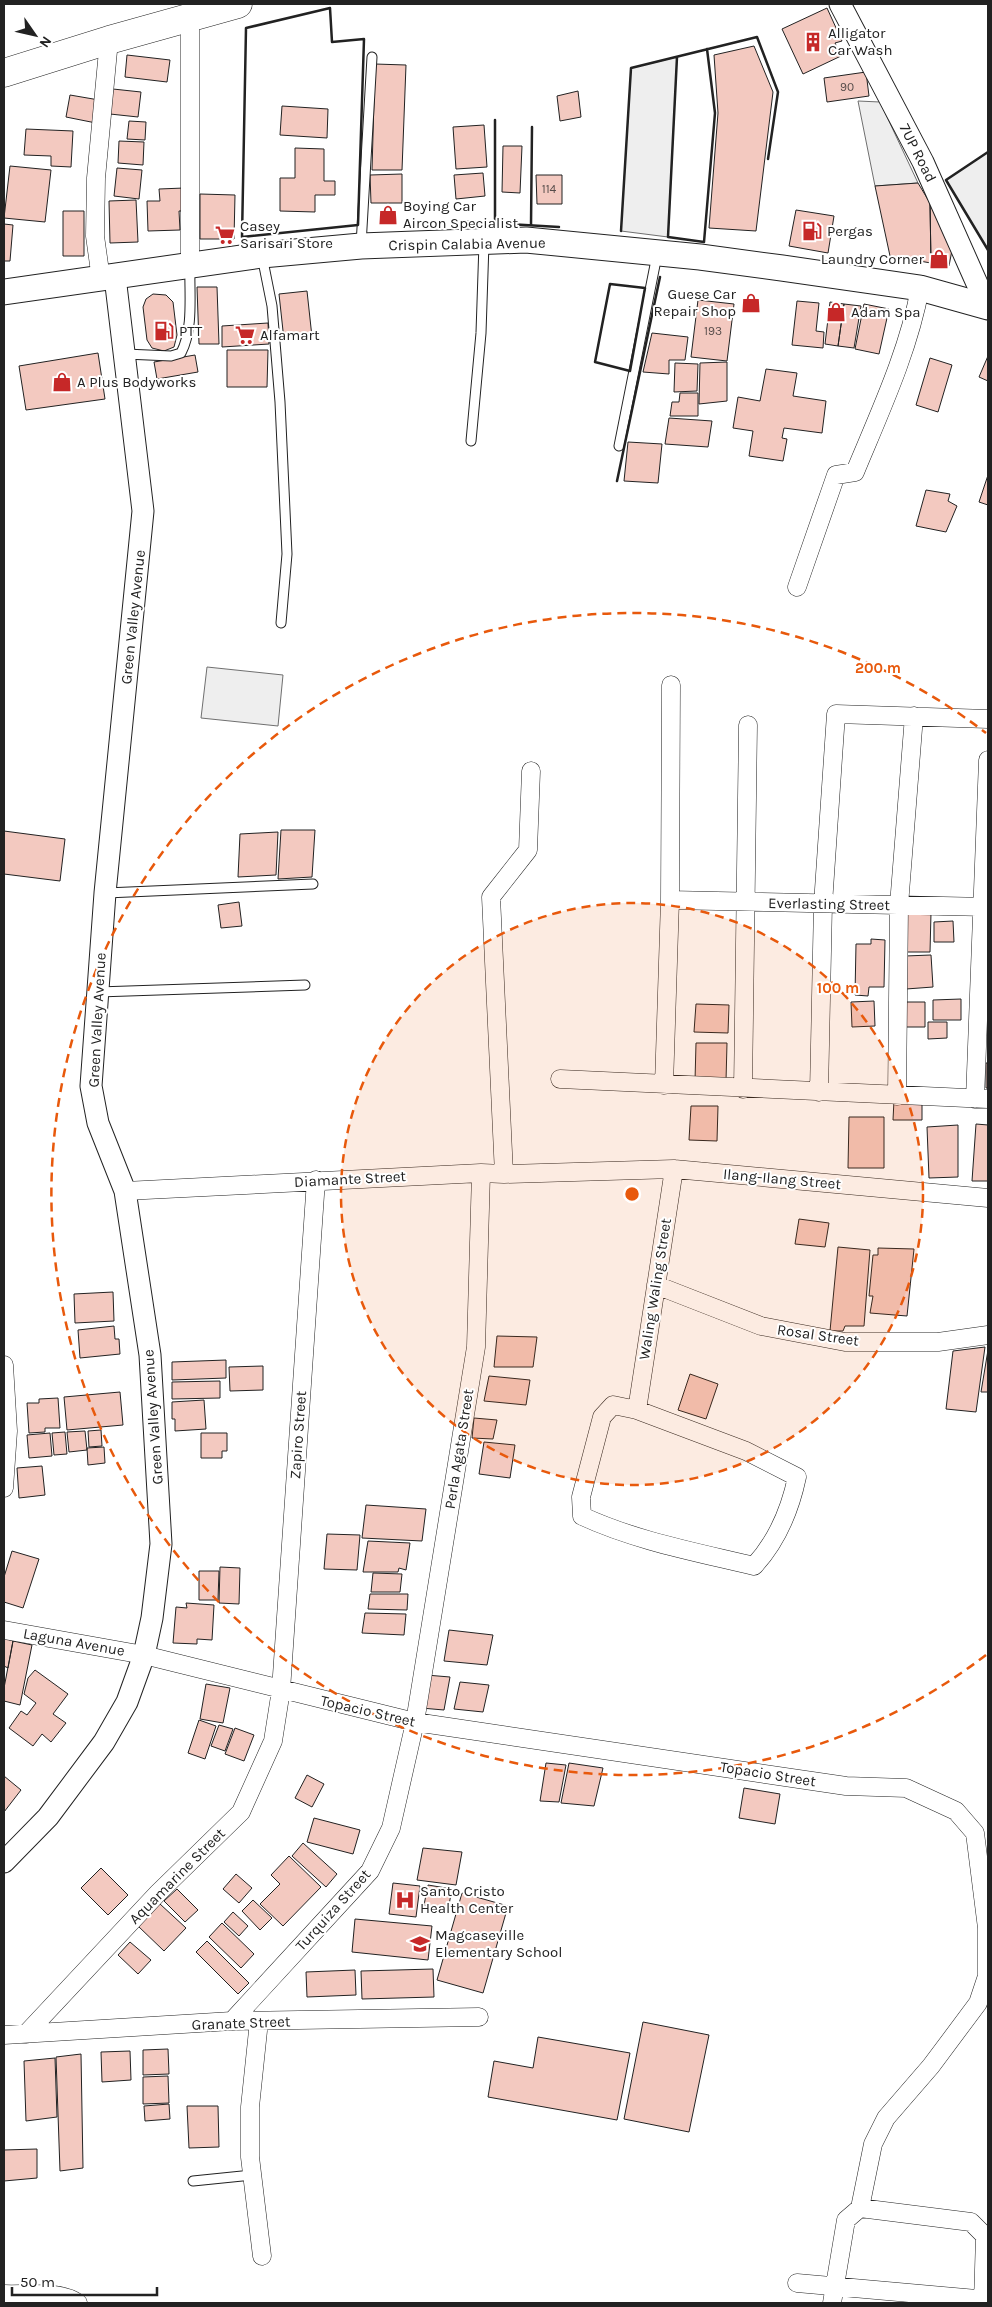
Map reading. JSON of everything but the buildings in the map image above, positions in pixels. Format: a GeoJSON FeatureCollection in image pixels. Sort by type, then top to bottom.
{"type":"FeatureCollection","features":[{"type":"Feature","properties":{"kind":"main road"},"geometry":{"type":"LineString","coordinates":[[4,73],[109,40],[192,10],[238,4]]}},
{"type":"Feature","properties":{"kind":"main road","name":"Crispin Calabia Avenue"},"geometry":{"type":"LineString","coordinates":[[4,292],[262,255],[361,246],[526,240],[773,267],[920,288],[988,307]]}},
{"type":"Feature","properties":{"kind":"street","name":"7UP Road"},"geometry":{"type":"LineString","coordinates":[[840,4],[923,162],[988,307]]}},
{"type":"Feature","properties":{"kind":"street"},"geometry":{"type":"LineString","coordinates":[[190,266],[192,10]]}},
{"type":"Feature","properties":{"kind":"street"},"geometry":{"type":"LineString","coordinates":[[108,278],[95,236],[96,178],[109,40]]}},
{"type":"Feature","properties":{"kind":"street","name":"Green Valley Avenue"},"geometry":{"type":"LineString","coordinates":[[4,1862],[48,1817],[104,1742],[127,1702],[144,1655],[152,1618],[160,1544],[150,1355],[125,1192],[98,1123],[91,1086],[106,893],[143,511],[125,354],[108,278]]}},
{"type":"Feature","properties":{"kind":"street"},"geometry":{"type":"LineString","coordinates":[[797,587],[836,475],[855,472],[872,432],[914,319],[920,288]]}},
{"type":"Feature","properties":{"kind":"street"},"geometry":{"type":"LineString","coordinates":[[664,1085],[670,900],[671,685]]}},
{"type":"Feature","properties":{"kind":"street"},"geometry":{"type":"LineString","coordinates":[[819,1092],[823,904],[836,714],[988,719]]}},
{"type":"Feature","properties":{"kind":"street"},"geometry":{"type":"LineString","coordinates":[[897,1096],[900,905],[914,716]]}},
{"type":"Feature","properties":{"kind":"street"},"geometry":{"type":"LineString","coordinates":[[743,1089],[748,725]]}},
{"type":"Feature","properties":{"kind":"street"},"geometry":{"type":"LineString","coordinates":[[560,1080],[982,1099],[988,760]]}},
{"type":"Feature","properties":{"kind":"street"},"geometry":{"type":"LineString","coordinates":[[504,1174],[491,897],[528,850],[531,771]]}},
{"type":"Feature","properties":{"kind":"street","name":"Everlasting Street"},"geometry":{"type":"LineString","coordinates":[[670,900],[986,907]]}},
{"type":"Feature","properties":{"kind":"street","name":"Ilang-Ilang Street"},"geometry":{"type":"LineString","coordinates":[[574,1172],[674,1169],[988,1198]]}},
{"type":"Feature","properties":{"kind":"street","name":"Waling Waling Street"},"geometry":{"type":"LineString","coordinates":[[637,1410],[674,1169]]}},
{"type":"Feature","properties":{"kind":"street","name":"Diamante Street"},"geometry":{"type":"LineString","coordinates":[[125,1192],[316,1180],[481,1173],[574,1172]]}},
{"type":"Feature","properties":{"kind":"street","name":"Perla Agata Street"},"geometry":{"type":"LineString","coordinates":[[415,1722],[476,1347],[481,1173]]}},
{"type":"Feature","properties":{"kind":"street","name":"Zapiro Street"},"geometry":{"type":"LineString","coordinates":[[281,1690],[316,1180]]}},
{"type":"Feature","properties":{"kind":"street","name":"Rosal Street"},"geometry":{"type":"LineString","coordinates":[[656,1285],[761,1326],[845,1342],[938,1342],[988,1335]]}},
{"type":"Feature","properties":{"kind":"street"},"geometry":{"type":"LineString","coordinates":[[4,1365],[8,1431],[4,1488]]}},
{"type":"Feature","properties":{"kind":"street"},"geometry":{"type":"LineString","coordinates":[[613,1405],[637,1410],[746,1451],[797,1477],[791,1503],[768,1550],[754,1566],[682,1550],[602,1525],[582,1516],[581,1497],[602,1417],[613,1405]]}},
{"type":"Feature","properties":{"kind":"street","name":"Laguna Avenue"},"geometry":{"type":"LineString","coordinates":[[4,1630],[144,1655]]}},
{"type":"Feature","properties":{"kind":"street","name":"Topacio Street"},"geometry":{"type":"LineString","coordinates":[[144,1655],[415,1722],[846,1786],[906,1788],[956,1811],[975,1833],[987,1928],[987,1976],[978,2003],[931,2066],[886,2118],[873,2144],[860,2208]]}},
{"type":"Feature","properties":{"kind":"street","name":"Aquamarine Street"},"geometry":{"type":"LineString","coordinates":[[26,2034],[158,1893],[241,1812],[273,1741],[281,1690]]}},
{"type":"Feature","properties":{"kind":"street","name":"Turquiza Street"},"geometry":{"type":"LineString","coordinates":[[232,2021],[370,1871],[391,1828],[415,1722]]}},
{"type":"Feature","properties":{"kind":"street","name":"Granate Street"},"geometry":{"type":"LineString","coordinates":[[4,2035],[232,2021],[479,2017]]}},
{"type":"Feature","properties":{"kind":"street"},"geometry":{"type":"LineString","coordinates":[[259,2021],[250,2107],[250,2157],[262,2256]]}},
{"type":"Feature","properties":{"kind":"street"},"geometry":{"type":"LineString","coordinates":[[797,2283],[834,2295],[985,2301],[985,2236],[971,2222],[860,2208],[846,2220],[834,2295]]}},
{"type":"Feature","properties":{"kind":"street"},"geometry":{"type":"LineString","coordinates":[[4,2294],[56,2296],[72,2299],[78,2303]]}},
{"type":"Feature","properties":{"kind":"lane"},"geometry":{"type":"LineString","coordinates":[[361,246],[372,58]]}},
{"type":"Feature","properties":{"kind":"lane"},"geometry":{"type":"LineString","coordinates":[[471,441],[481,333],[484,241]]}},
{"type":"Feature","properties":{"kind":"lane"},"geometry":{"type":"LineString","coordinates":[[619,446],[658,253]]}},
{"type":"Feature","properties":{"kind":"lane"},"geometry":{"type":"LineString","coordinates":[[262,255],[272,306],[280,402],[287,554],[281,623]]}},
{"type":"Feature","properties":{"kind":"lane"},"geometry":{"type":"LineString","coordinates":[[125,354],[170,356],[181,353],[186,343],[188,331],[190,266]]}},
{"type":"Feature","properties":{"kind":"lane"},"geometry":{"type":"LineString","coordinates":[[106,893],[313,884]]}},
{"type":"Feature","properties":{"kind":"lane"},"geometry":{"type":"LineString","coordinates":[[98,992],[306,985]]}},
{"type":"Feature","properties":{"kind":"lane"},"geometry":{"type":"LineString","coordinates":[[193,2180],[252,2175]]}},
{"type":"Feature","properties":{"kind":"shaded area"},"geometry":{"type":"Polygon","coordinates":[[[677,57],[668,237],[621,231],[631,68],[677,57]]]}},
{"type":"Feature","properties":{"kind":"shaded area"},"geometry":{"type":"Polygon","coordinates":[[[858,101],[880,102],[918,183],[875,186],[858,101]]]}},
{"type":"Feature","properties":{"kind":"shaded area"},"geometry":{"type":"Polygon","coordinates":[[[988,152],[988,250],[946,180],[988,152]]]}},
{"type":"Feature","properties":{"kind":"shaded area"},"geometry":{"type":"Polygon","coordinates":[[[207,667],[283,675],[278,726],[201,718],[207,667]]]}},
{"type":"Feature","properties":{"kind":"wall"},"geometry":{"type":"LineString","coordinates":[[330,8],[332,42],[364,39],[358,225],[242,237],[246,28],[330,8]]}},
{"type":"Feature","properties":{"kind":"wall"},"geometry":{"type":"LineString","coordinates":[[621,231],[631,68],[757,37],[778,92],[768,159]]}},
{"type":"Feature","properties":{"kind":"wall"},"geometry":{"type":"LineString","coordinates":[[677,57],[668,237],[704,242],[715,113],[707,49]]}},
{"type":"Feature","properties":{"kind":"wall"},"geometry":{"type":"LineString","coordinates":[[495,120],[495,223]]}},
{"type":"Feature","properties":{"kind":"wall"},"geometry":{"type":"LineString","coordinates":[[531,225],[532,127]]}},
{"type":"Feature","properties":{"kind":"wall"},"geometry":{"type":"LineString","coordinates":[[988,152],[946,180],[988,250]]}},
{"type":"Feature","properties":{"kind":"wall"},"geometry":{"type":"LineString","coordinates":[[456,221],[559,227]]}},
{"type":"Feature","properties":{"kind":"wall"},"geometry":{"type":"LineString","coordinates":[[617,481],[660,277]]}},
{"type":"Feature","properties":{"kind":"wall"},"geometry":{"type":"LineString","coordinates":[[610,284],[645,288],[630,371],[595,362],[610,284]]}},
{"type":"Feature","properties":{"kind":"place","name":"Alligator Car Wash"},"geometry":{"type":"Point","coordinates":[813,42]}},
{"type":"Feature","properties":{"kind":"place","name":"Boying Car Aircon Specialist"},"geometry":{"type":"Point","coordinates":[388,215]}},
{"type":"Feature","properties":{"kind":"place","name":"Pergas"},"geometry":{"type":"Point","coordinates":[812,231]}},
{"type":"Feature","properties":{"kind":"place","name":"Casey Sarisari Store"},"geometry":{"type":"Point","coordinates":[225,235]}},
{"type":"Feature","properties":{"kind":"place","name":"Laundry Corner"},"geometry":{"type":"Point","coordinates":[939,259]}},
{"type":"Feature","properties":{"kind":"place","name":"Guese Car Repair Shop"},"geometry":{"type":"Point","coordinates":[751,303]}},
{"type":"Feature","properties":{"kind":"place","name":"Adam Spa"},"geometry":{"type":"Point","coordinates":[836,312]}},
{"type":"Feature","properties":{"kind":"place","name":"PTT"},"geometry":{"type":"Point","coordinates":[164,331]}},
{"type":"Feature","properties":{"kind":"place","name":"Alfamart"},"geometry":{"type":"Point","coordinates":[245,335]}},
{"type":"Feature","properties":{"kind":"place","name":"A Plus Bodyworks"},"geometry":{"type":"Point","coordinates":[62,382]}},
{"type":"Feature","properties":{"kind":"place","name":"Santo Cristo Health Center"},"geometry":{"type":"Point","coordinates":[405,1900]}},
{"type":"Feature","properties":{"kind":"place","name":"Magcaseville Elementary School"},"geometry":{"type":"Point","coordinates":[420,1944]}}]}
